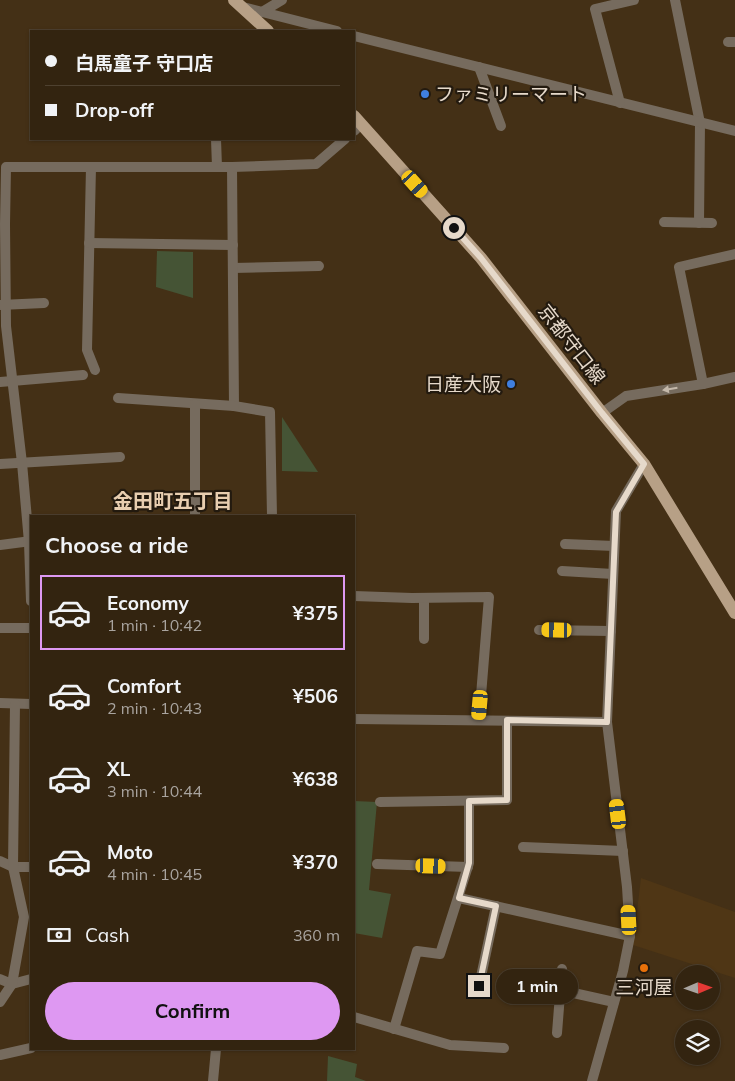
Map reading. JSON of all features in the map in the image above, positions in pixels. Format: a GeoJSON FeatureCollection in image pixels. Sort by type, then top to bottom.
{"type":"FeatureCollection","features":[{"type":"Feature","properties":{"kind":"main road"},"geometry":{"type":"LineString","coordinates":[[238,4],[267,30]]}},
{"type":"Feature","properties":{"kind":"main road","name":"京都守口線"},"geometry":{"type":"LineString","coordinates":[[356,124],[481,258],[644,464],[735,613]]}},
{"type":"Feature","properties":{"kind":"street"},"geometry":{"type":"LineString","coordinates":[[262,12],[282,0]]}},
{"type":"Feature","properties":{"kind":"street"},"geometry":{"type":"LineString","coordinates":[[620,103],[595,9],[634,0]]}},
{"type":"Feature","properties":{"kind":"street"},"geometry":{"type":"LineString","coordinates":[[675,0],[700,123],[699,222]]}},
{"type":"Feature","properties":{"kind":"street"},"geometry":{"type":"LineString","coordinates":[[238,4],[333,30]]}},
{"type":"Feature","properties":{"kind":"street"},"geometry":{"type":"LineString","coordinates":[[355,36],[735,131]]}},
{"type":"Feature","properties":{"kind":"street"},"geometry":{"type":"LineString","coordinates":[[479,67],[501,126]]}},
{"type":"Feature","properties":{"kind":"street"},"geometry":{"type":"LineString","coordinates":[[216,140],[217,167]]}},
{"type":"Feature","properties":{"kind":"street"},"geometry":{"type":"LineString","coordinates":[[0,545],[30,542],[3,305],[6,167],[232,167],[316,164],[344,140]]}},
{"type":"Feature","properties":{"kind":"street"},"geometry":{"type":"LineString","coordinates":[[91,167],[87,350],[95,370]]}},
{"type":"Feature","properties":{"kind":"street"},"geometry":{"type":"LineString","coordinates":[[232,167],[234,406]]}},
{"type":"Feature","properties":{"kind":"street"},"geometry":{"type":"LineString","coordinates":[[664,222],[712,223]]}},
{"type":"Feature","properties":{"kind":"street"},"geometry":{"type":"LineString","coordinates":[[89,243],[233,245]]}},
{"type":"Feature","properties":{"kind":"street"},"geometry":{"type":"LineString","coordinates":[[703,384],[679,267],[735,254]]}},
{"type":"Feature","properties":{"kind":"street"},"geometry":{"type":"LineString","coordinates":[[233,268],[319,266]]}},
{"type":"Feature","properties":{"kind":"street"},"geometry":{"type":"LineString","coordinates":[[3,305],[44,303]]}},
{"type":"Feature","properties":{"kind":"street"},"geometry":{"type":"LineString","coordinates":[[0,382],[83,375]]}},
{"type":"Feature","properties":{"kind":"street"},"geometry":{"type":"LineString","coordinates":[[602,413],[626,396],[735,377]]}},
{"type":"Feature","properties":{"kind":"street"},"geometry":{"type":"LineString","coordinates":[[118,398],[234,406],[270,412],[272,515]]}},
{"type":"Feature","properties":{"kind":"street"},"geometry":{"type":"LineString","coordinates":[[195,515],[196,404]]}},
{"type":"Feature","properties":{"kind":"street"},"geometry":{"type":"LineString","coordinates":[[0,464],[120,457]]}},
{"type":"Feature","properties":{"kind":"street"},"geometry":{"type":"LineString","coordinates":[[592,1081],[624,971],[630,936],[627,887],[607,722],[616,512],[644,464]]}},
{"type":"Feature","properties":{"kind":"street"},"geometry":{"type":"LineString","coordinates":[[565,544],[614,546]]}},
{"type":"Feature","properties":{"kind":"street"},"geometry":{"type":"LineString","coordinates":[[562,571],[613,574]]}},
{"type":"Feature","properties":{"kind":"street"},"geometry":{"type":"LineString","coordinates":[[355,596],[424,598],[489,596],[479,720]]}},
{"type":"Feature","properties":{"kind":"street"},"geometry":{"type":"LineString","coordinates":[[424,598],[424,639]]}},
{"type":"Feature","properties":{"kind":"street"},"geometry":{"type":"LineString","coordinates":[[0,628],[30,628]]}},
{"type":"Feature","properties":{"kind":"street"},"geometry":{"type":"LineString","coordinates":[[539,630],[611,631]]}},
{"type":"Feature","properties":{"kind":"street"},"geometry":{"type":"LineString","coordinates":[[0,703],[30,704]]}},
{"type":"Feature","properties":{"kind":"street"},"geometry":{"type":"LineString","coordinates":[[0,1002],[12,984],[28,917],[13,867],[15,704]]}},
{"type":"Feature","properties":{"kind":"street"},"geometry":{"type":"LineString","coordinates":[[355,719],[607,722]]}},
{"type":"Feature","properties":{"kind":"street"},"geometry":{"type":"LineString","coordinates":[[380,802],[507,800],[507,720]]}},
{"type":"Feature","properties":{"kind":"street"},"geometry":{"type":"LineString","coordinates":[[394,1030],[417,951],[440,954],[459,898],[468,867],[469,801]]}},
{"type":"Feature","properties":{"kind":"street"},"geometry":{"type":"LineString","coordinates":[[523,847],[623,851]]}},
{"type":"Feature","properties":{"kind":"street"},"geometry":{"type":"LineString","coordinates":[[0,861],[13,867],[30,867]]}},
{"type":"Feature","properties":{"kind":"street"},"geometry":{"type":"LineString","coordinates":[[377,864],[468,867]]}},
{"type":"Feature","properties":{"kind":"street"},"geometry":{"type":"LineString","coordinates":[[459,898],[630,936]]}},
{"type":"Feature","properties":{"kind":"street"},"geometry":{"type":"LineString","coordinates":[[479,986],[496,906]]}},
{"type":"Feature","properties":{"kind":"street"},"geometry":{"type":"LineString","coordinates":[[558,1032],[562,969]]}},
{"type":"Feature","properties":{"kind":"street"},"geometry":{"type":"LineString","coordinates":[[0,979],[12,984],[30,979]]}},
{"type":"Feature","properties":{"kind":"street"},"geometry":{"type":"LineString","coordinates":[[560,990],[614,1002]]}},
{"type":"Feature","properties":{"kind":"street"},"geometry":{"type":"LineString","coordinates":[[355,1018],[450,1045],[504,1048]]}},
{"type":"Feature","properties":{"kind":"street"},"geometry":{"type":"LineString","coordinates":[[0,1055],[30,1048]]}},
{"type":"Feature","properties":{"kind":"street"},"geometry":{"type":"LineString","coordinates":[[213,1081],[216,1050]]}},
{"type":"Feature","properties":{"kind":"shaded area"},"geometry":{"type":"Polygon","coordinates":[[[641,878],[735,912],[735,978],[720,973],[720,965],[695,965],[633,945],[641,878]]]}},
{"type":"Feature","properties":{"kind":"green space"},"geometry":{"type":"Polygon","coordinates":[[[157,251],[193,252],[193,298],[156,287],[157,251]]]}},
{"type":"Feature","properties":{"kind":"green space"},"geometry":{"type":"Polygon","coordinates":[[[282,417],[318,472],[282,471],[282,417]]]}},
{"type":"Feature","properties":{"kind":"green space"},"geometry":{"type":"Polygon","coordinates":[[[355,801],[377,802],[369,890],[391,894],[382,938],[355,933],[355,801]]]}},
{"type":"Feature","properties":{"kind":"green space"},"geometry":{"type":"Polygon","coordinates":[[[328,1056],[357,1064],[355,1077],[366,1081],[327,1081],[328,1056]]]}},
{"type":"Feature","properties":{"kind":"place","name":"ファミリーマート"},"geometry":{"type":"Point","coordinates":[425,94]}},
{"type":"Feature","properties":{"kind":"place","name":"日産大阪"},"geometry":{"type":"Point","coordinates":[511,384]}},
{"type":"Feature","properties":{"kind":"place","name":"三河屋"},"geometry":{"type":"Point","coordinates":[644,968]}},
{"type":"Feature","properties":{"kind":"district","name":"金田町五丁目"},"geometry":{"type":"Point","coordinates":[173,500]}},
{"type":"Feature","properties":{"kind":"route"},"geometry":{"type":"LineString","coordinates":[[454,228],[481,258],[644,464],[616,512],[607,722],[507,720],[507,800],[469,801],[469,863],[459,898],[496,906],[479,986]]}}]}
